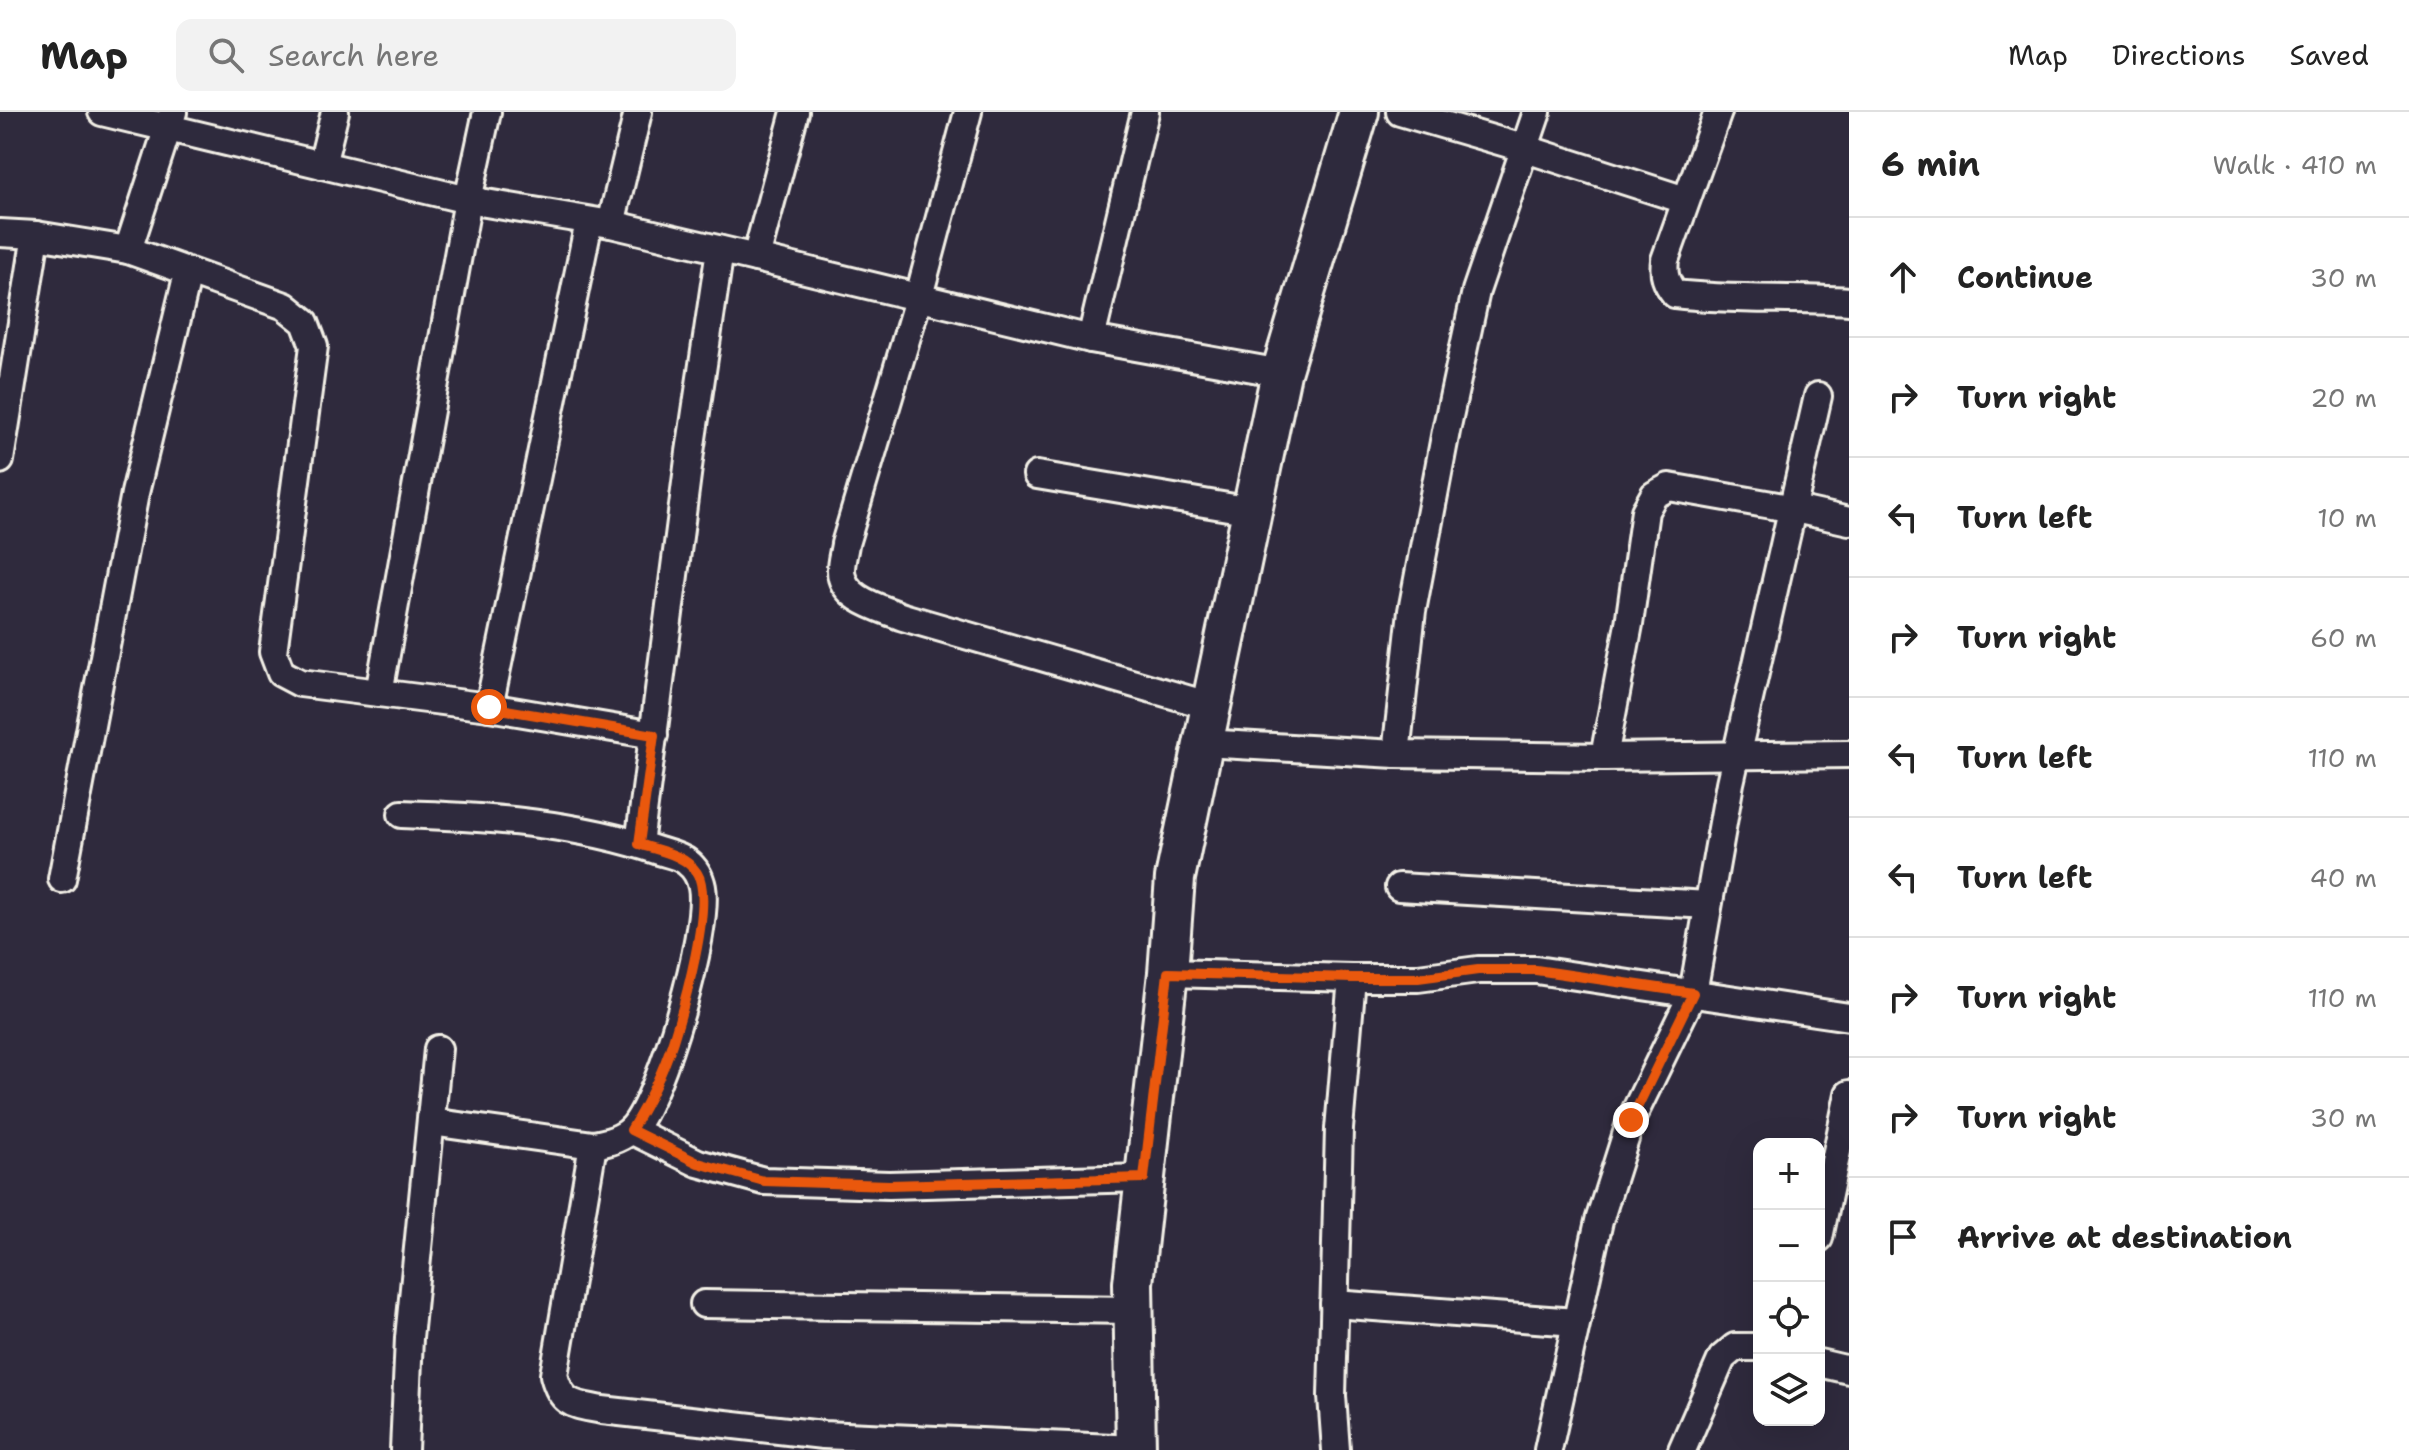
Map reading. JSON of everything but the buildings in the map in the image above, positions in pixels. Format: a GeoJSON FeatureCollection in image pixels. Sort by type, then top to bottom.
{"type":"FeatureCollection","features":[{"type":"Feature","properties":{"kind":"main road"},"geometry":{"type":"LineString","coordinates":[[1136,1450],[1133,1283],[1168,973],[1175,878],[1281,373],[1359,112]]}},
{"type":"Feature","properties":{"kind":"street"},"geometry":{"type":"LineString","coordinates":[[102,112],[171,119],[322,165],[468,200],[600,223],[1091,339],[1281,373]]}},
{"type":"Feature","properties":{"kind":"street"},"geometry":{"type":"LineString","coordinates":[[322,165],[335,112]]}},
{"type":"Feature","properties":{"kind":"street"},"geometry":{"type":"LineString","coordinates":[[379,693],[468,200],[487,112]]}},
{"type":"Feature","properties":{"kind":"street"},"geometry":{"type":"LineString","coordinates":[[489,707],[600,223],[638,112]]}},
{"type":"Feature","properties":{"kind":"street"},"geometry":{"type":"LineString","coordinates":[[756,258],[795,112]]}},
{"type":"Feature","properties":{"kind":"street"},"geometry":{"type":"LineString","coordinates":[[968,112],[919,296],[845,544],[841,571],[844,586],[859,599],[903,617],[1211,706]]}},
{"type":"Feature","properties":{"kind":"street"},"geometry":{"type":"LineString","coordinates":[[1091,339],[1145,112]]}},
{"type":"Feature","properties":{"kind":"street"},"geometry":{"type":"LineString","coordinates":[[1400,112],[1685,200]]}},
{"type":"Feature","properties":{"kind":"street"},"geometry":{"type":"LineString","coordinates":[[1396,754],[1412,611],[1476,291],[1537,112]]}},
{"type":"Feature","properties":{"kind":"street"},"geometry":{"type":"LineString","coordinates":[[1718,112],[1665,260],[1664,273],[1675,294],[1849,301]]}},
{"type":"Feature","properties":{"kind":"street"},"geometry":{"type":"LineString","coordinates":[[128,250],[171,119]]}},
{"type":"Feature","properties":{"kind":"street"},"geometry":{"type":"LineString","coordinates":[[0,233],[36,235],[128,250],[285,306],[305,322],[314,346],[273,652],[281,673],[300,683],[489,707],[654,735]]}},
{"type":"Feature","properties":{"kind":"street"},"geometry":{"type":"LineString","coordinates":[[0,460],[36,235]]}},
{"type":"Feature","properties":{"kind":"street"},"geometry":{"type":"LineString","coordinates":[[639,844],[688,466],[720,250]]}},
{"type":"Feature","properties":{"kind":"street"},"geometry":{"type":"LineString","coordinates":[[62,879],[135,493],[188,273]]}},
{"type":"Feature","properties":{"kind":"street"},"geometry":{"type":"LineString","coordinates":[[1548,1450],[1599,1221],[1631,1120],[1693,993],[1730,783],[1795,509],[1818,396]]}},
{"type":"Feature","properties":{"kind":"street"},"geometry":{"type":"LineString","coordinates":[[1037,475],[1252,511]]}},
{"type":"Feature","properties":{"kind":"street"},"geometry":{"type":"LineString","coordinates":[[1604,757],[1629,624],[1645,511],[1654,495],[1669,487],[1849,521]]}},
{"type":"Feature","properties":{"kind":"street"},"geometry":{"type":"LineString","coordinates":[[1203,743],[1396,754],[1604,757],[1849,754]]}},
{"type":"Feature","properties":{"kind":"street"},"geometry":{"type":"LineString","coordinates":[[402,814],[563,826],[639,844],[686,860],[699,875],[703,890],[699,941],[673,1042],[631,1130],[609,1142],[593,1145],[431,1122]]}},
{"type":"Feature","properties":{"kind":"street"},"geometry":{"type":"LineString","coordinates":[[1399,887],[1708,905]]}},
{"type":"Feature","properties":{"kind":"street"},"geometry":{"type":"LineString","coordinates":[[1168,973],[1418,978],[1478,970],[1536,970],[1849,1017]]}},
{"type":"Feature","properties":{"kind":"street"},"geometry":{"type":"LineString","coordinates":[[1336,1450],[1332,1396],[1339,1129],[1352,978]]}},
{"type":"Feature","properties":{"kind":"street"},"geometry":{"type":"LineString","coordinates":[[404,1450],[409,1338],[438,1049]]}},
{"type":"Feature","properties":{"kind":"street"},"geometry":{"type":"LineString","coordinates":[[1825,1210],[1849,1094]]}},
{"type":"Feature","properties":{"kind":"street"},"geometry":{"type":"LineString","coordinates":[[631,1130],[698,1163],[764,1181],[889,1185],[1144,1178]]}},
{"type":"Feature","properties":{"kind":"street"},"geometry":{"type":"LineString","coordinates":[[593,1145],[554,1375],[558,1391],[568,1403],[602,1410],[823,1435],[1136,1450]]}},
{"type":"Feature","properties":{"kind":"street"},"geometry":{"type":"LineString","coordinates":[[704,1304],[1134,1310]]}},
{"type":"Feature","properties":{"kind":"street"},"geometry":{"type":"LineString","coordinates":[[1334,1304],[1576,1322]]}},
{"type":"Feature","properties":{"kind":"street"},"geometry":{"type":"LineString","coordinates":[[1682,1450],[1722,1358],[1735,1347],[1753,1347]]}},
{"type":"Feature","properties":{"kind":"street"},"geometry":{"type":"LineString","coordinates":[[1825,1364],[1849,1370]]}},
{"type":"Feature","properties":{"kind":"route"},"geometry":{"type":"LineString","coordinates":[[489,707],[654,735],[639,844],[686,860],[699,875],[703,890],[702,918],[673,1042],[631,1130],[698,1163],[764,1181],[889,1185],[1144,1178],[1168,973],[1418,978],[1478,970],[1536,970],[1693,993],[1631,1120]]}}]}
